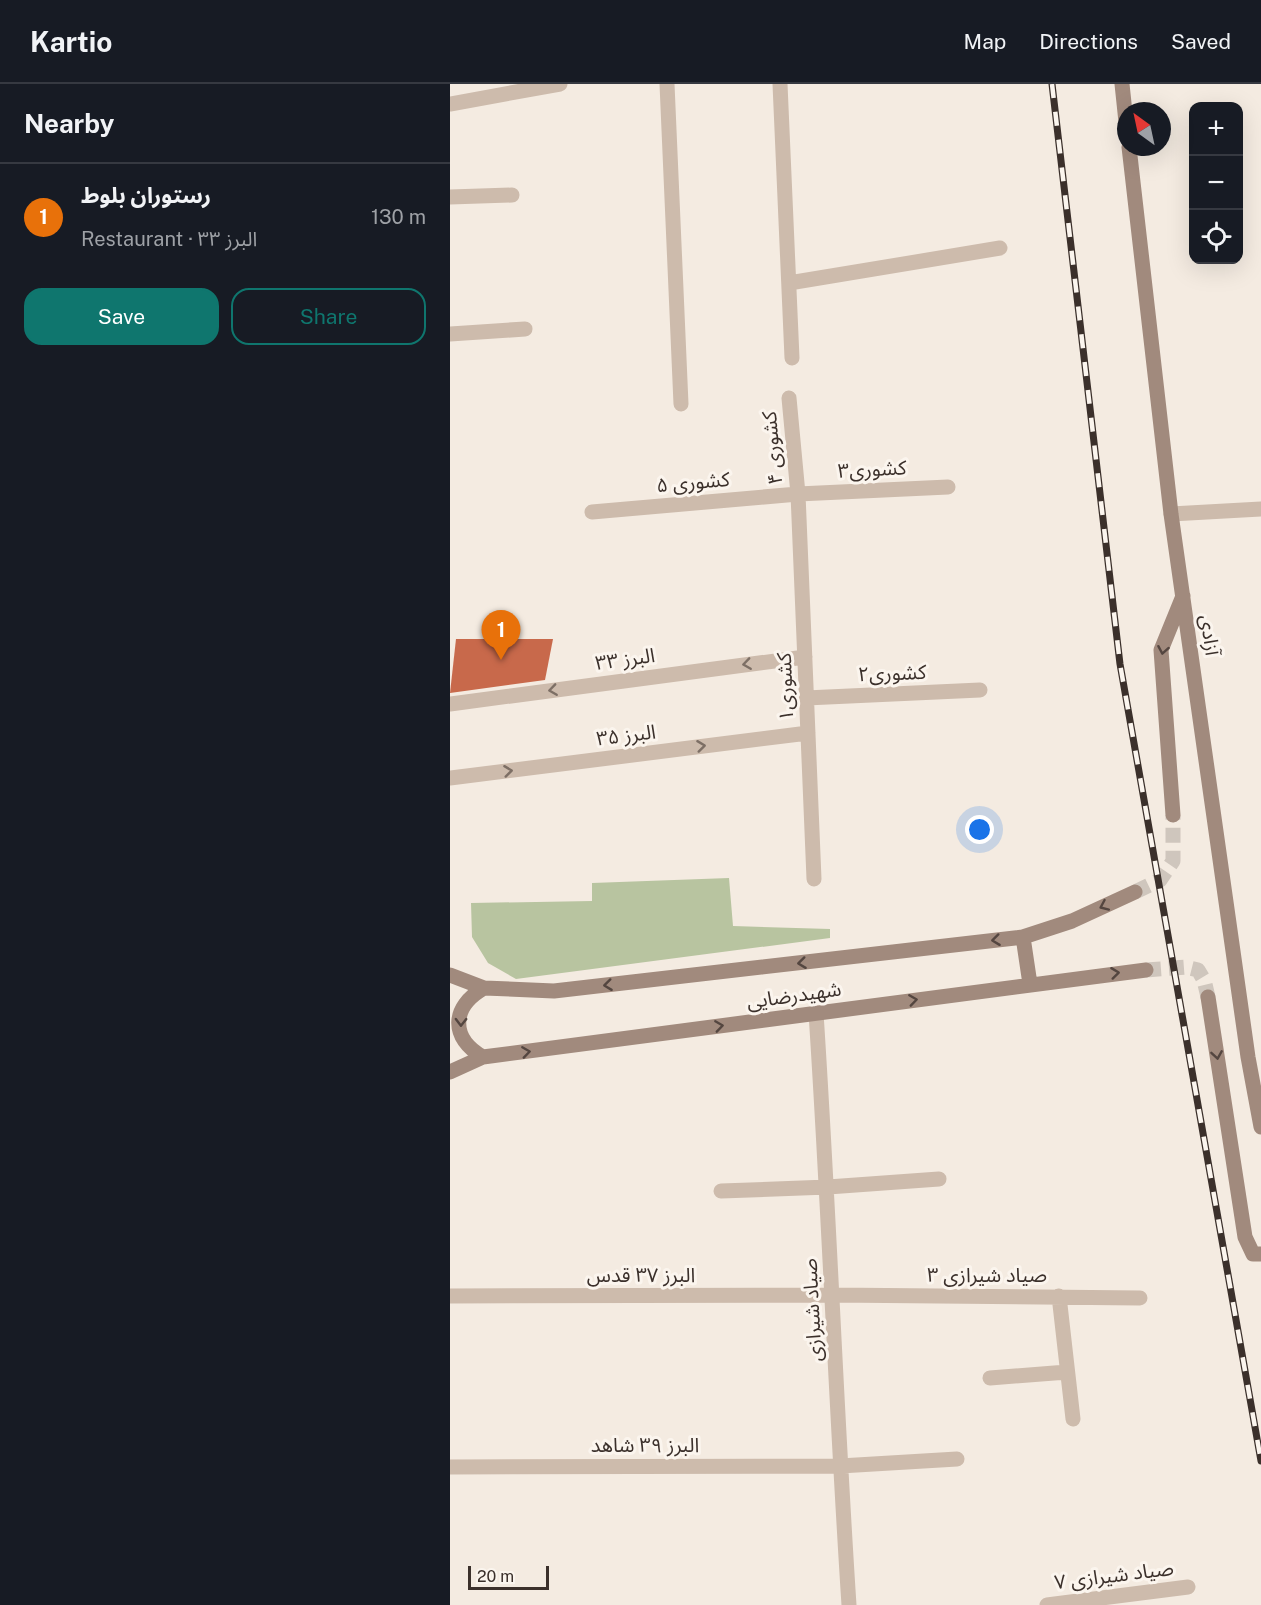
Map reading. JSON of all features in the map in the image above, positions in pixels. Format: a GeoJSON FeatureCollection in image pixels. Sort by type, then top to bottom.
{"type":"FeatureCollection","features":[{"type":"Feature","properties":{"kind":"main road"},"geometry":{"type":"LineString","coordinates":[[1122,84],[1124,102]]}},
{"type":"Feature","properties":{"kind":"main road","name":"آزادی"},"geometry":{"type":"LineString","coordinates":[[1130,156],[1171,514],[1256,1075],[1261,1127]]}},
{"type":"Feature","properties":{"kind":"main road"},"geometry":{"type":"LineString","coordinates":[[1173,815],[1161,650],[1183,596]]}},
{"type":"Feature","properties":{"kind":"main road","name":"شهیدرضایی"},"geometry":{"type":"LineString","coordinates":[[450,975],[484,988],[554,991],[1023,937],[1072,921],[1135,892]]}},
{"type":"Feature","properties":{"kind":"main road"},"geometry":{"type":"LineString","coordinates":[[1023,937],[1030,984]]}},
{"type":"Feature","properties":{"kind":"main road","name":"شهیدرضایی"},"geometry":{"type":"LineString","coordinates":[[450,1072],[483,1057],[1146,970]]}},
{"type":"Feature","properties":{"kind":"main road"},"geometry":{"type":"LineString","coordinates":[[483,1057],[470,1049],[462,1037],[459,1022],[462,1007],[471,995],[484,988]]}},
{"type":"Feature","properties":{"kind":"main road"},"geometry":{"type":"LineString","coordinates":[[1208,997],[1245,1237],[1253,1254],[1261,1254]]}},
{"type":"Feature","properties":{"kind":"street"},"geometry":{"type":"LineString","coordinates":[[450,104],[560,84]]}},
{"type":"Feature","properties":{"kind":"street"},"geometry":{"type":"LineString","coordinates":[[667,84],[681,404]]}},
{"type":"Feature","properties":{"kind":"street"},"geometry":{"type":"LineString","coordinates":[[780,84],[792,358]]}},
{"type":"Feature","properties":{"kind":"street"},"geometry":{"type":"LineString","coordinates":[[450,197],[512,195]]}},
{"type":"Feature","properties":{"kind":"street"},"geometry":{"type":"LineString","coordinates":[[789,283],[1000,248]]}},
{"type":"Feature","properties":{"kind":"street"},"geometry":{"type":"LineString","coordinates":[[450,334],[525,329]]}},
{"type":"Feature","properties":{"kind":"street","name":"کشوری ۴"},"geometry":{"type":"LineString","coordinates":[[789,398],[798,494]]}},
{"type":"Feature","properties":{"kind":"street","name":"کشوری۳"},"geometry":{"type":"LineString","coordinates":[[798,494],[948,487]]}},
{"type":"Feature","properties":{"kind":"street","name":"کشوری ۵"},"geometry":{"type":"LineString","coordinates":[[592,512],[798,494]]}},
{"type":"Feature","properties":{"kind":"street","name":"کشوری۱"},"geometry":{"type":"LineString","coordinates":[[798,494],[814,879]]}},
{"type":"Feature","properties":{"kind":"street"},"geometry":{"type":"LineString","coordinates":[[1171,514],[1261,509]]}},
{"type":"Feature","properties":{"kind":"street","name":"البرز ۳۳"},"geometry":{"type":"LineString","coordinates":[[450,704],[805,657]]}},
{"type":"Feature","properties":{"kind":"street","name":"کشوری۲"},"geometry":{"type":"LineString","coordinates":[[806,698],[980,690]]}},
{"type":"Feature","properties":{"kind":"street","name":"البرز ۳۵"},"geometry":{"type":"LineString","coordinates":[[450,778],[808,733]]}},
{"type":"Feature","properties":{"kind":"street","name":"صیاد شیرازی"},"geometry":{"type":"LineString","coordinates":[[816,1013],[828,1187],[840,1466],[849,1605]]}},
{"type":"Feature","properties":{"kind":"street"},"geometry":{"type":"LineString","coordinates":[[722,1191],[828,1187],[939,1179]]}},
{"type":"Feature","properties":{"kind":"street","name":"البرز ۳۷ قدس"},"geometry":{"type":"LineString","coordinates":[[450,1296],[833,1295]]}},
{"type":"Feature","properties":{"kind":"street","name":"صیاد شیرازی ۳"},"geometry":{"type":"LineString","coordinates":[[833,1295],[1140,1298]]}},
{"type":"Feature","properties":{"kind":"street"},"geometry":{"type":"LineString","coordinates":[[1059,1296],[1073,1419]]}},
{"type":"Feature","properties":{"kind":"street"},"geometry":{"type":"LineString","coordinates":[[990,1378],[1067,1372]]}},
{"type":"Feature","properties":{"kind":"street","name":"البرز ۳۹ شاهد"},"geometry":{"type":"LineString","coordinates":[[450,1467],[840,1466],[957,1459]]}},
{"type":"Feature","properties":{"kind":"street","name":"صیاد شیرازی ۷"},"geometry":{"type":"LineString","coordinates":[[1047,1605],[1106,1601],[1188,1587]]}},
{"type":"Feature","properties":{"kind":"green space"},"geometry":{"type":"Polygon","coordinates":[[[729,878],[733,926],[830,929],[830,938],[516,979],[488,963],[472,937],[471,903],[592,901],[592,883],[729,878]]]}},
{"type":"Feature","properties":{"kind":"building"},"geometry":{"type":"Polygon","coordinates":[[[456,639],[553,639],[545,680],[450,693],[456,639]]]}},
{"type":"Feature","properties":{"kind":"tunnel"},"geometry":{"type":"LineString","coordinates":[[1135,892],[1160,880],[1173,861],[1173,815]]}},
{"type":"Feature","properties":{"kind":"tunnel"},"geometry":{"type":"LineString","coordinates":[[1146,970],[1186,967],[1198,970],[1204,980],[1208,997]]}},
{"type":"Feature","properties":{"kind":"railway"},"geometry":{"type":"LineString","coordinates":[[1052,84],[1120,664],[1261,1461]]}},
{"type":"Feature","properties":{"kind":"place","name":"رستوران بلوط"},"geometry":{"type":"Point","coordinates":[501,660]}}]}
